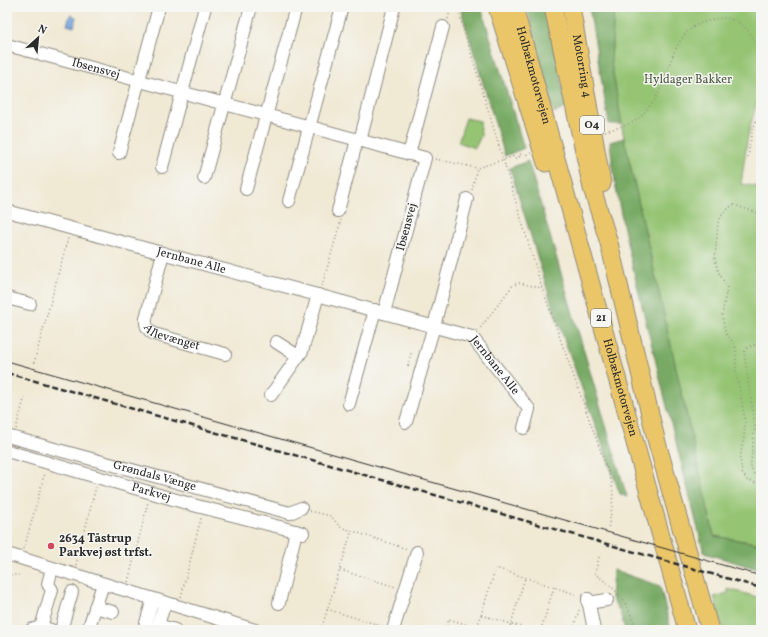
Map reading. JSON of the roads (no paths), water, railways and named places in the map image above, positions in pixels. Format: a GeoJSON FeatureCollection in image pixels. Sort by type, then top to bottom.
{"type":"FeatureCollection","features":[{"type":"Feature","properties":{"kind":"highway"},"geometry":{"type":"LineString","coordinates":[[497,7],[558,200],[582,252]]}},
{"type":"Feature","properties":{"kind":"highway","name":"Holbækmotorvejen"},"geometry":{"type":"LineString","coordinates":[[514,7],[687,630]]}},
{"type":"Feature","properties":{"kind":"highway","name":"Holbækmotorvejen"},"geometry":{"type":"LineString","coordinates":[[553,7],[592,188],[609,243],[656,439],[710,630]]}},
{"type":"Feature","properties":{"kind":"highway","name":"Motorring 4"},"geometry":{"type":"LineString","coordinates":[[571,7],[602,185],[609,243]]}},
{"type":"Feature","properties":{"kind":"street"},"geometry":{"type":"LineString","coordinates":[[119,153],[159,7]]}},
{"type":"Feature","properties":{"kind":"street"},"geometry":{"type":"LineString","coordinates":[[204,178],[251,7]]}},
{"type":"Feature","properties":{"kind":"street"},"geometry":{"type":"LineString","coordinates":[[246,189],[296,7]]}},
{"type":"Feature","properties":{"kind":"street"},"geometry":{"type":"LineString","coordinates":[[289,201],[342,7]]}},
{"type":"Feature","properties":{"kind":"street"},"geometry":{"type":"LineString","coordinates":[[339,208],[394,7]]}},
{"type":"Feature","properties":{"kind":"street"},"geometry":{"type":"LineString","coordinates":[[162,167],[204,11]]}},
{"type":"Feature","properties":{"kind":"street"},"geometry":{"type":"LineString","coordinates":[[408,154],[443,27]]}},
{"type":"Feature","properties":{"kind":"street","name":"Ibsensvej"},"geometry":{"type":"LineString","coordinates":[[7,45],[426,158],[380,311]]}},
{"type":"Feature","properties":{"kind":"street"},"geometry":{"type":"LineString","coordinates":[[406,422],[434,326],[467,199]]}},
{"type":"Feature","properties":{"kind":"street","name":"Jernbane Alle"},"geometry":{"type":"LineString","coordinates":[[8,214],[71,228],[380,311],[474,338],[529,409],[524,428]]}},
{"type":"Feature","properties":{"kind":"street","name":"Allevænget"},"geometry":{"type":"LineString","coordinates":[[163,253],[146,318],[146,327],[154,334],[225,354]]}},
{"type":"Feature","properties":{"kind":"street"},"geometry":{"type":"LineString","coordinates":[[271,395],[302,351],[319,295]]}},
{"type":"Feature","properties":{"kind":"street"},"geometry":{"type":"LineString","coordinates":[[7,298],[30,304]]}},
{"type":"Feature","properties":{"kind":"street"},"geometry":{"type":"LineString","coordinates":[[349,404],[380,311]]}},
{"type":"Feature","properties":{"kind":"street"},"geometry":{"type":"LineString","coordinates":[[276,342],[298,356]]}},
{"type":"Feature","properties":{"kind":"street","name":"Grøndals Vænge"},"geometry":{"type":"LineString","coordinates":[[7,436],[290,513],[301,508]]}},
{"type":"Feature","properties":{"kind":"street","name":"Parkvej"},"geometry":{"type":"LineString","coordinates":[[7,451],[203,508],[300,532],[279,603]]}},
{"type":"Feature","properties":{"kind":"street"},"geometry":{"type":"LineString","coordinates":[[393,630],[417,552]]}},
{"type":"Feature","properties":{"kind":"street"},"geometry":{"type":"LineString","coordinates":[[7,554],[254,630]]}},
{"type":"Feature","properties":{"kind":"street"},"geometry":{"type":"LineString","coordinates":[[41,629],[52,590],[48,584],[52,568]]}},
{"type":"Feature","properties":{"kind":"street"},"geometry":{"type":"LineString","coordinates":[[88,630],[103,584]]}},
{"type":"Feature","properties":{"kind":"street"},"geometry":{"type":"LineString","coordinates":[[61,630],[72,592]]}},
{"type":"Feature","properties":{"kind":"street"},"geometry":{"type":"LineString","coordinates":[[594,630],[585,604],[606,600]]}},
{"type":"Feature","properties":{"kind":"street"},"geometry":{"type":"LineString","coordinates":[[159,601],[148,625],[175,630]]}},
{"type":"Feature","properties":{"kind":"street"},"geometry":{"type":"LineString","coordinates":[[95,607],[113,612]]}},
{"type":"Feature","properties":{"kind":"water"},"geometry":{"type":"Polygon","coordinates":[[[70,15],[76,17],[74,27],[67,25],[70,15]]]}},
{"type":"Feature","properties":{"kind":"tram line"},"geometry":{"type":"LineString","coordinates":[[7,361],[761,576]]}},
{"type":"Feature","properties":{"kind":"railway"},"geometry":{"type":"LineString","coordinates":[[7,373],[761,588]]}},
{"type":"Feature","properties":{"kind":"place","name":"2634 Tåstrup Parkvej øst trfst."},"geometry":{"type":"Point","coordinates":[51,546]}},
{"type":"Feature","properties":{"kind":"park label","name":"Hyldager Bakker"},"geometry":{"type":"Point","coordinates":[688,80]}}]}
